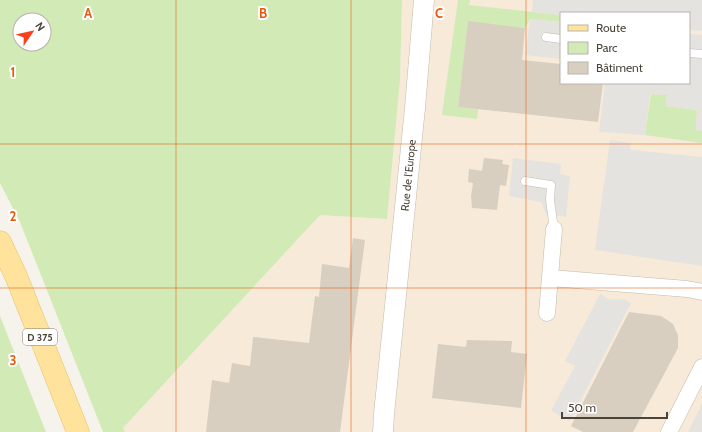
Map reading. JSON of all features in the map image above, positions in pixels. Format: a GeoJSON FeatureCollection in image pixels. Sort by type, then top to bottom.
{"type":"FeatureCollection","features":[{"type":"Feature","properties":{"kind":"main road","name":"D 375"},"geometry":{"type":"LineString","coordinates":[[0,242],[16,276],[78,432]]}},
{"type":"Feature","properties":{"kind":"street","name":"Rue de l'Europe"},"geometry":{"type":"LineString","coordinates":[[382,430],[415,108],[424,0]]}},
{"type":"Feature","properties":{"kind":"street"},"geometry":{"type":"LineString","coordinates":[[548,313],[554,229]]}},
{"type":"Feature","properties":{"kind":"street"},"geometry":{"type":"LineString","coordinates":[[551,278],[687,289],[702,292]]}},
{"type":"Feature","properties":{"kind":"street"},"geometry":{"type":"LineString","coordinates":[[669,432],[702,367]]}},
{"type":"Feature","properties":{"kind":"lane"},"geometry":{"type":"LineString","coordinates":[[546,38],[560,39]]}},
{"type":"Feature","properties":{"kind":"lane"},"geometry":{"type":"LineString","coordinates":[[690,52],[702,54]]}},
{"type":"Feature","properties":{"kind":"lane"},"geometry":{"type":"LineString","coordinates":[[525,181],[551,186],[550,200],[554,229]]}},
{"type":"Feature","properties":{"kind":"shaded area"},"geometry":{"type":"Polygon","coordinates":[[[402,0],[702,0],[702,403],[688,432],[125,432],[123,428],[320,215],[387,219],[400,80],[402,0]]]}},
{"type":"Feature","properties":{"kind":"shaded area"},"geometry":{"type":"Polygon","coordinates":[[[533,0],[702,0],[702,31],[690,30],[690,12],[560,12],[560,15],[532,12],[533,0]]]}},
{"type":"Feature","properties":{"kind":"shaded area"},"geometry":{"type":"Polygon","coordinates":[[[530,19],[560,22],[560,59],[525,55],[530,19]]]}},
{"type":"Feature","properties":{"kind":"shaded area"},"geometry":{"type":"Polygon","coordinates":[[[690,34],[702,35],[702,131],[696,130],[697,110],[666,106],[667,95],[650,94],[645,135],[599,132],[605,84],[690,84],[690,34]]]}},
{"type":"Feature","properties":{"kind":"shaded area"},"geometry":{"type":"Polygon","coordinates":[[[610,140],[631,143],[630,150],[702,157],[702,266],[595,250],[610,140]]]}},
{"type":"Feature","properties":{"kind":"shaded area"},"geometry":{"type":"Polygon","coordinates":[[[513,158],[561,164],[560,174],[570,176],[566,217],[546,214],[541,202],[509,196],[513,158]]]}},
{"type":"Feature","properties":{"kind":"shaded area"},"geometry":{"type":"Polygon","coordinates":[[[600,294],[609,299],[623,299],[631,303],[570,421],[551,411],[575,366],[565,361],[600,294]]]}},
{"type":"Feature","properties":{"kind":"shaded area"},"geometry":{"type":"Polygon","coordinates":[[[702,403],[702,432],[688,432],[702,403]]]}},
{"type":"Feature","properties":{"kind":"green space"},"geometry":{"type":"Polygon","coordinates":[[[0,0],[402,0],[400,80],[387,219],[320,215],[123,428],[125,432],[103,432],[20,222],[0,183],[0,0]]]}},
{"type":"Feature","properties":{"kind":"green space"},"geometry":{"type":"Polygon","coordinates":[[[458,0],[470,0],[469,5],[560,15],[560,22],[530,19],[525,28],[468,22],[458,107],[478,109],[477,119],[442,115],[458,0]]]}},
{"type":"Feature","properties":{"kind":"green space"},"geometry":{"type":"Polygon","coordinates":[[[651,94],[667,95],[666,106],[697,110],[696,130],[702,131],[702,143],[645,135],[651,94]]]}},
{"type":"Feature","properties":{"kind":"green space"},"geometry":{"type":"Polygon","coordinates":[[[0,316],[46,432],[0,432],[0,316]]]}},
{"type":"Feature","properties":{"kind":"building"},"geometry":{"type":"Polygon","coordinates":[[[468,21],[525,28],[522,60],[560,64],[560,84],[603,84],[598,122],[458,107],[468,21]]]}},
{"type":"Feature","properties":{"kind":"building"},"geometry":{"type":"Polygon","coordinates":[[[484,158],[503,160],[502,164],[509,165],[506,186],[500,185],[497,210],[472,208],[471,196],[473,183],[468,182],[469,169],[482,171],[484,158]]]}},
{"type":"Feature","properties":{"kind":"building"},"geometry":{"type":"Polygon","coordinates":[[[353,238],[365,240],[340,432],[206,432],[212,380],[229,383],[232,363],[250,366],[253,337],[309,343],[315,296],[319,297],[322,264],[349,268],[353,238]]]}},
{"type":"Feature","properties":{"kind":"building"},"geometry":{"type":"Polygon","coordinates":[[[629,312],[661,316],[673,324],[678,335],[678,348],[633,432],[583,432],[571,426],[629,312]]]}},
{"type":"Feature","properties":{"kind":"building"},"geometry":{"type":"Polygon","coordinates":[[[467,340],[512,341],[511,352],[527,354],[521,408],[432,398],[438,344],[466,347],[467,340]]]}}]}
